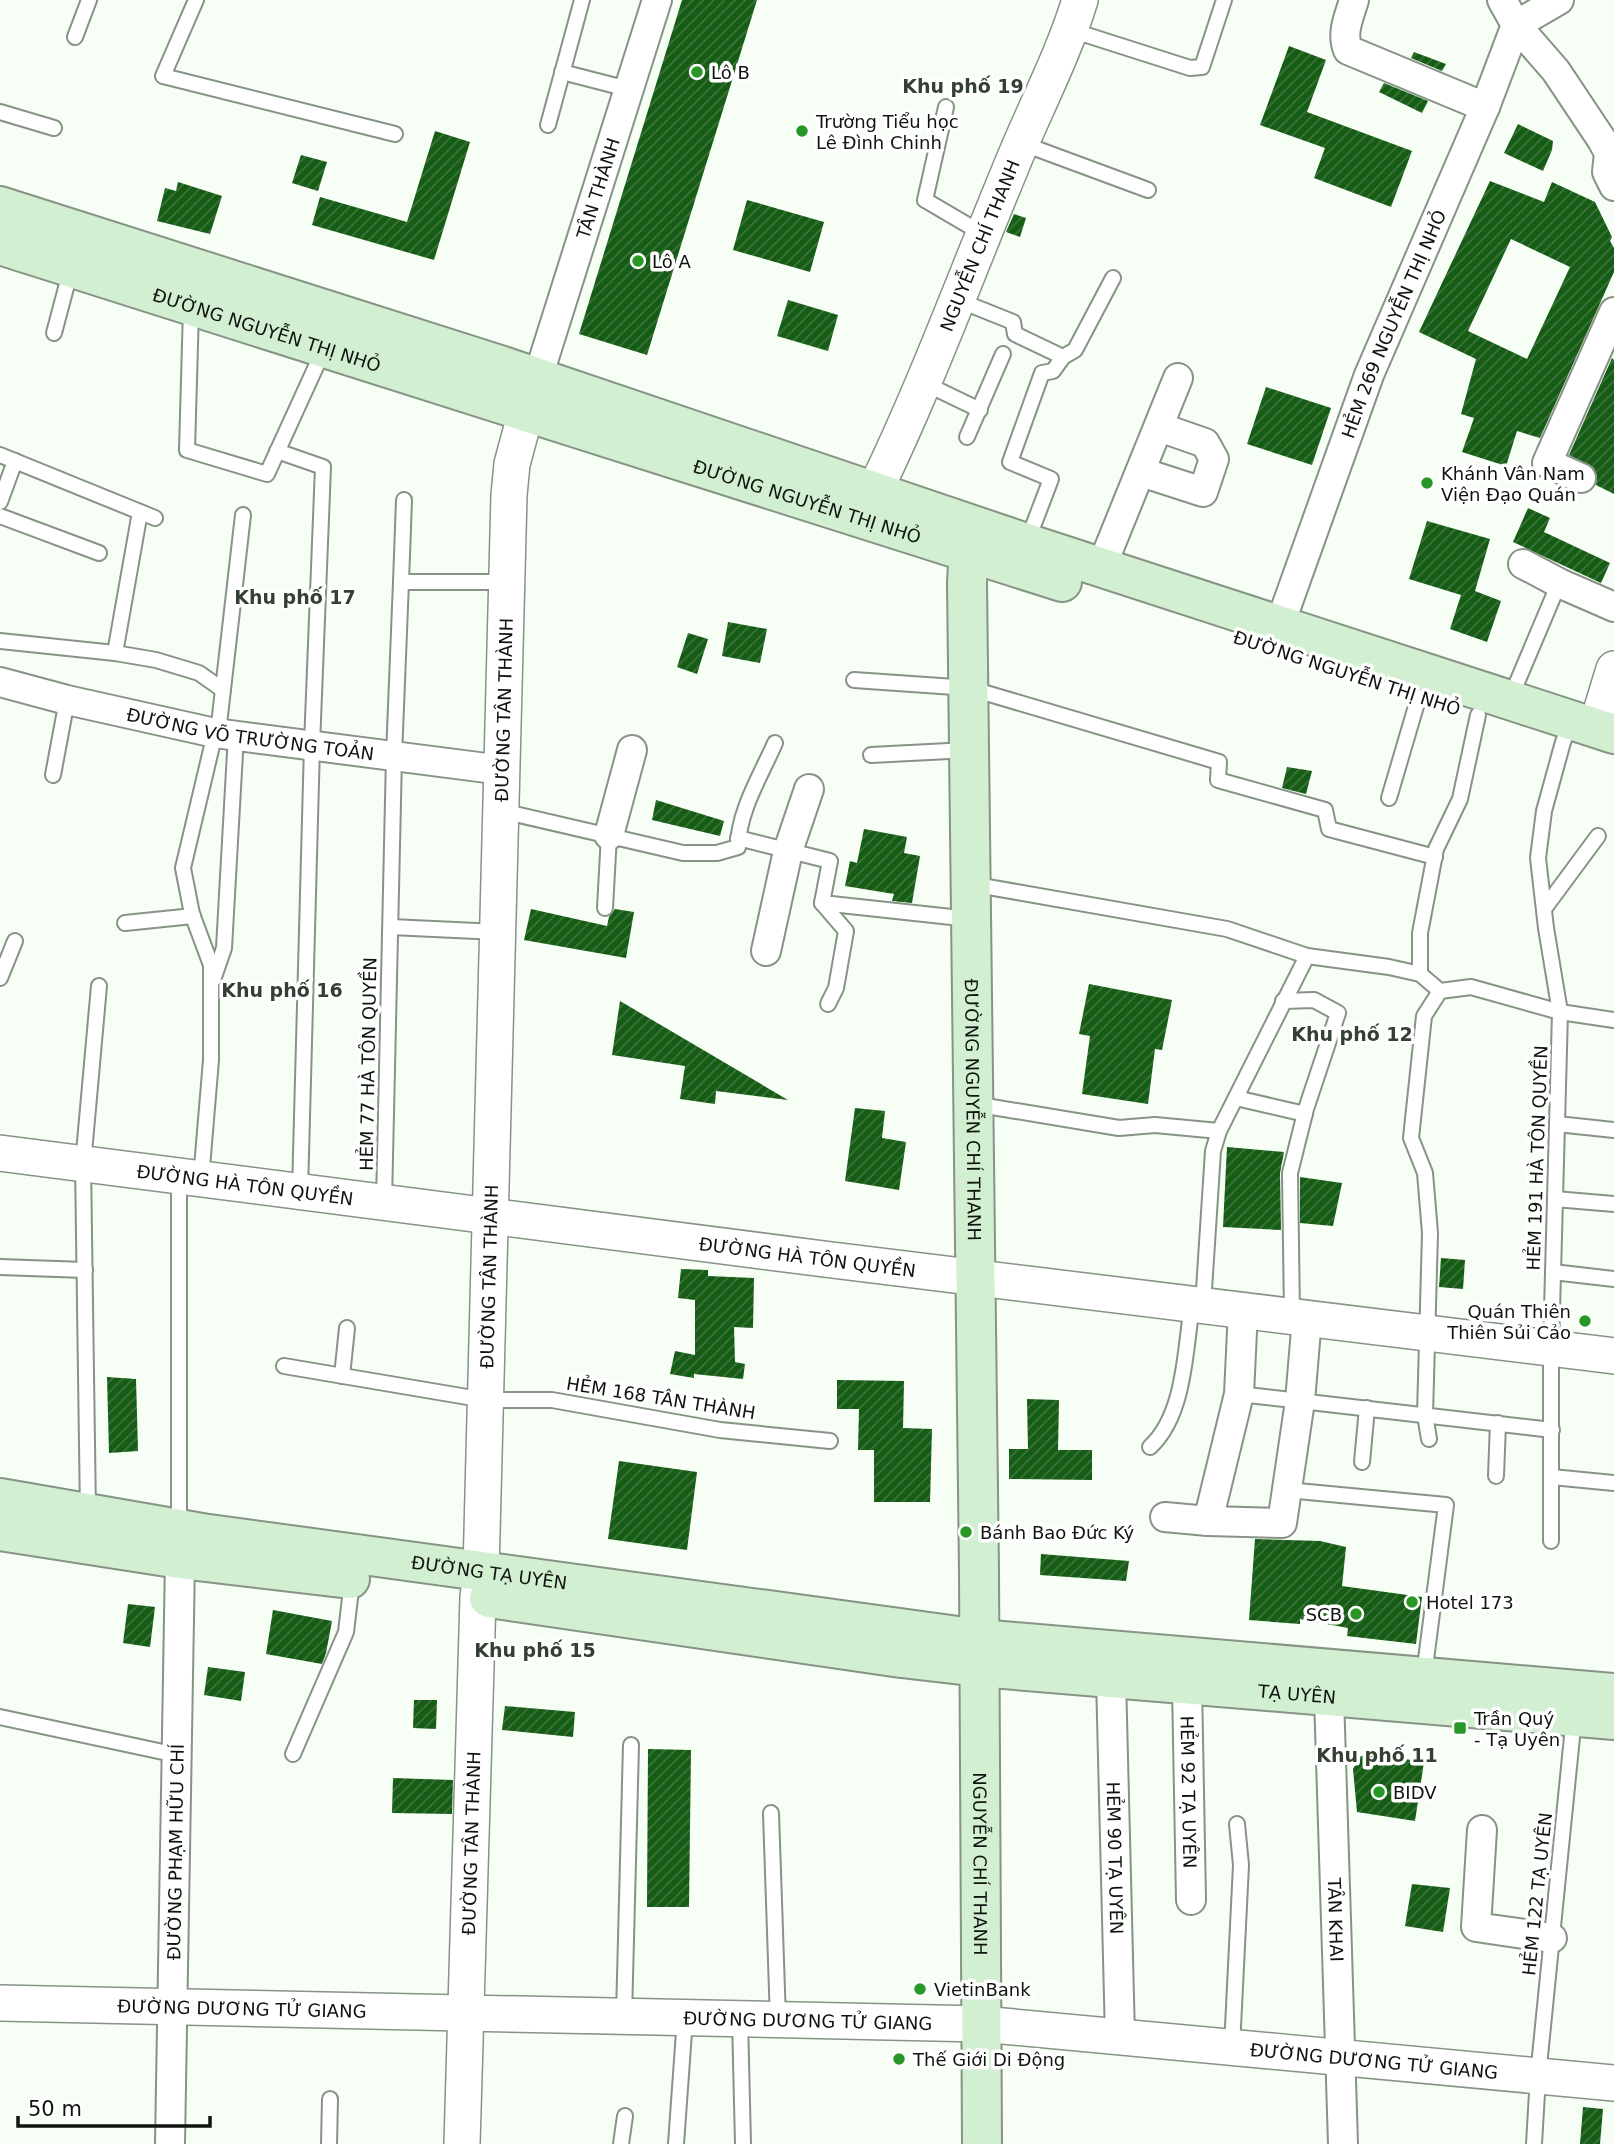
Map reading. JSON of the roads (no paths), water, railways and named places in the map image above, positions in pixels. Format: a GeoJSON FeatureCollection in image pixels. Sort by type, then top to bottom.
{"type":"FeatureCollection","features":[{"type":"Feature","properties":{"kind":"main road","name":"ĐƯỜNG NGUYỄN THỊ NHỎ"},"geometry":{"type":"LineString","coordinates":[[0,206],[532,395],[969,538],[1419,696],[1494,708]]}},
{"type":"Feature","properties":{"kind":"main road","name":"ĐƯỜNG NGUYỄN THỊ NHỎ"},"geometry":{"type":"LineString","coordinates":[[0,245],[324,348],[532,395]]}},
{"type":"Feature","properties":{"kind":"main road","name":"ĐƯỜNG NGUYỄN THỊ NHỎ"},"geometry":{"type":"LineString","coordinates":[[969,538],[1026,543],[1279,626],[1494,708],[1591,739]]}},
{"type":"Feature","properties":{"kind":"main road","name":"ĐƯỜNG NGUYỄN CHÍ THANH"},"geometry":{"type":"LineString","coordinates":[[969,538],[979,1653]]}},
{"type":"Feature","properties":{"kind":"main road","name":"ĐƯỜNG TẠ UYÊN"},"geometry":{"type":"LineString","coordinates":[[0,1498],[88,1514],[179,1545],[352,1579],[479,1584]]}},
{"type":"Feature","properties":{"kind":"main road","name":"ĐƯỜNG TẠ UYÊN"},"geometry":{"type":"LineString","coordinates":[[0,1531],[179,1545],[479,1584],[887,1656],[979,1653]]}},
{"type":"Feature","properties":{"kind":"main road","name":"TẠ UYÊN"},"geometry":{"type":"LineString","coordinates":[[979,1653],[1111,1678],[1187,1685],[1328,1682],[1424,1676],[1614,1693]]}},
{"type":"Feature","properties":{"kind":"main road","name":"TẠ UYÊN"},"geometry":{"type":"LineString","coordinates":[[979,1653],[1328,1682],[1614,1720]]}},
{"type":"Feature","properties":{"kind":"main road","name":"NGUYỄN CHÍ THANH"},"geometry":{"type":"LineString","coordinates":[[979,1653],[982,2144]]}},
{"type":"Feature","properties":{"kind":"street","name":"TÂN THÀNH"},"geometry":{"type":"LineString","coordinates":[[532,395],[657,0]]}},
{"type":"Feature","properties":{"kind":"street"},"geometry":{"type":"LineString","coordinates":[[1354,0],[1345,30],[1344,41],[1348,50],[1485,107]]}},
{"type":"Feature","properties":{"kind":"street"},"geometry":{"type":"LineString","coordinates":[[1502,0],[1516,25],[1608,128],[1609,153],[1606,172],[1614,187]]}},
{"type":"Feature","properties":{"kind":"street"},"geometry":{"type":"LineString","coordinates":[[1516,25],[1559,0]]}},
{"type":"Feature","properties":{"kind":"street","name":"NGUYỄN CHÍ THANH"},"geometry":{"type":"LineString","coordinates":[[868,504],[923,382],[1020,142],[1076,15]]}},
{"type":"Feature","properties":{"kind":"street","name":"HẺM 269 NGUYỄN THỊ NHỎ"},"geometry":{"type":"LineString","coordinates":[[1279,626],[1369,375],[1485,107],[1516,25]]}},
{"type":"Feature","properties":{"kind":"street"},"geometry":{"type":"LineString","coordinates":[[1581,478],[1547,463],[1614,312]]}},
{"type":"Feature","properties":{"kind":"street"},"geometry":{"type":"LineString","coordinates":[[1101,568],[1178,378]]}},
{"type":"Feature","properties":{"kind":"street","name":"ĐƯỜNG TÂN THÀNH"},"geometry":{"type":"LineString","coordinates":[[462,2144],[510,479],[532,395]]}},
{"type":"Feature","properties":{"kind":"street"},"geometry":{"type":"LineString","coordinates":[[1141,472],[1203,492],[1214,459],[1206,443],[1159,427]]}},
{"type":"Feature","properties":{"kind":"street"},"geometry":{"type":"LineString","coordinates":[[1523,564],[1614,607]]}},
{"type":"Feature","properties":{"kind":"street"},"geometry":{"type":"LineString","coordinates":[[1591,739],[1614,669]]}},
{"type":"Feature","properties":{"kind":"street","name":"ĐƯỜNG VÕ TRƯỜNG TOẢN"},"geometry":{"type":"LineString","coordinates":[[0,682],[66,700],[223,734],[502,770]]}},
{"type":"Feature","properties":{"kind":"street"},"geometry":{"type":"LineString","coordinates":[[609,835],[632,750]]}},
{"type":"Feature","properties":{"kind":"street"},"geometry":{"type":"LineString","coordinates":[[766,951],[788,851],[809,789]]}},
{"type":"Feature","properties":{"kind":"street","name":"ĐƯỜNG HÀ TÔN QUYỀN"},"geometry":{"type":"LineString","coordinates":[[0,1153],[1614,1356]]}},
{"type":"Feature","properties":{"kind":"street"},"geometry":{"type":"LineString","coordinates":[[1208,1521],[1238,1394],[1243,1310]]}},
{"type":"Feature","properties":{"kind":"street"},"geometry":{"type":"LineString","coordinates":[[1164,1517],[1282,1523],[1300,1401],[1300,1317]]}},
{"type":"Feature","properties":{"kind":"street","name":"ĐƯỜNG PHẠM HỮU CHÍ"},"geometry":{"type":"LineString","coordinates":[[170,2144],[179,1545]]}},
{"type":"Feature","properties":{"kind":"street","name":"HẺM 90 TẠ UYÊN"},"geometry":{"type":"LineString","coordinates":[[1111,1678],[1120,2037]]}},
{"type":"Feature","properties":{"kind":"street","name":"TÂN KHAI"},"geometry":{"type":"LineString","coordinates":[[1328,1682],[1343,2144]]}},
{"type":"Feature","properties":{"kind":"street","name":"HẺM 92 TẠ UYÊN"},"geometry":{"type":"LineString","coordinates":[[1187,1685],[1191,1900]]}},
{"type":"Feature","properties":{"kind":"street"},"geometry":{"type":"LineString","coordinates":[[1482,1830],[1476,1927],[1552,1938]]}},
{"type":"Feature","properties":{"kind":"street","name":"ĐƯỜNG DƯƠNG TỬ GIANG"},"geometry":{"type":"LineString","coordinates":[[0,2003],[981,2024],[1614,2083]]}},
{"type":"Feature","properties":{"kind":"lane"},"geometry":{"type":"LineString","coordinates":[[75,37],[89,0]]}},
{"type":"Feature","properties":{"kind":"lane"},"geometry":{"type":"LineString","coordinates":[[196,0],[163,76],[395,134]]}},
{"type":"Feature","properties":{"kind":"lane"},"geometry":{"type":"LineString","coordinates":[[548,125],[582,0]]}},
{"type":"Feature","properties":{"kind":"lane"},"geometry":{"type":"LineString","coordinates":[[1076,15],[1190,68],[1202,67],[1224,0]]}},
{"type":"Feature","properties":{"kind":"lane"},"geometry":{"type":"LineString","coordinates":[[562,72],[628,89]]}},
{"type":"Feature","properties":{"kind":"lane"},"geometry":{"type":"LineString","coordinates":[[946,107],[925,200],[983,234]]}},
{"type":"Feature","properties":{"kind":"lane"},"geometry":{"type":"LineString","coordinates":[[0,113],[54,128]]}},
{"type":"Feature","properties":{"kind":"lane"},"geometry":{"type":"LineString","coordinates":[[1020,142],[1148,190]]}},
{"type":"Feature","properties":{"kind":"lane"},"geometry":{"type":"LineString","coordinates":[[54,333],[71,268]]}},
{"type":"Feature","properties":{"kind":"lane"},"geometry":{"type":"LineString","coordinates":[[1026,543],[1051,479],[1010,462],[1042,373],[1053,371],[1063,357],[1075,350],[1113,278]]}},
{"type":"Feature","properties":{"kind":"lane"},"geometry":{"type":"LineString","coordinates":[[956,299],[1013,322],[1015,334],[1063,357]]}},
{"type":"Feature","properties":{"kind":"lane"},"geometry":{"type":"LineString","coordinates":[[191,306],[187,450],[267,474],[324,348]]}},
{"type":"Feature","properties":{"kind":"lane"},"geometry":{"type":"LineString","coordinates":[[967,437],[1003,354]]}},
{"type":"Feature","properties":{"kind":"lane"},"geometry":{"type":"LineString","coordinates":[[923,382],[980,410]]}},
{"type":"Feature","properties":{"kind":"lane"},"geometry":{"type":"LineString","coordinates":[[277,451],[323,467],[312,745],[300,1191]]}},
{"type":"Feature","properties":{"kind":"lane"},"geometry":{"type":"LineString","coordinates":[[0,456],[155,518]]}},
{"type":"Feature","properties":{"kind":"lane"},"geometry":{"type":"LineString","coordinates":[[0,502],[15,461]]}},
{"type":"Feature","properties":{"kind":"lane","name":"HẺM 77 HÀ TÔN QUYỀN"},"geometry":{"type":"LineString","coordinates":[[384,1202],[394,756],[404,499]]}},
{"type":"Feature","properties":{"kind":"lane"},"geometry":{"type":"LineString","coordinates":[[115,653],[140,512]]}},
{"type":"Feature","properties":{"kind":"lane"},"geometry":{"type":"LineString","coordinates":[[211,986],[224,948],[223,690],[243,515]]}},
{"type":"Feature","properties":{"kind":"lane"},"geometry":{"type":"LineString","coordinates":[[0,516],[99,553]]}},
{"type":"Feature","properties":{"kind":"lane"},"geometry":{"type":"LineString","coordinates":[[401,582],[507,582]]}},
{"type":"Feature","properties":{"kind":"lane"},"geometry":{"type":"LineString","coordinates":[[1420,974],[1420,933],[1436,849],[1460,799],[1494,708],[1559,583]]}},
{"type":"Feature","properties":{"kind":"lane"},"geometry":{"type":"LineString","coordinates":[[0,641],[115,653],[182,666],[199,673],[223,690]]}},
{"type":"Feature","properties":{"kind":"lane"},"geometry":{"type":"LineString","coordinates":[[855,680],[969,688],[1219,762],[1218,780],[1325,810],[1329,828],[1435,857]]}},
{"type":"Feature","properties":{"kind":"lane"},"geometry":{"type":"LineString","coordinates":[[1389,798],[1419,696]]}},
{"type":"Feature","properties":{"kind":"lane"},"geometry":{"type":"LineString","coordinates":[[53,775],[66,700]]}},
{"type":"Feature","properties":{"kind":"lane"},"geometry":{"type":"LineString","coordinates":[[211,986],[211,965],[193,916],[183,869],[223,734]]}},
{"type":"Feature","properties":{"kind":"lane","name":"HẺM 191 HÀ TÔN QUYỀN"},"geometry":{"type":"LineString","coordinates":[[1551,1541],[1551,1348],[1560,1012],[1538,858],[1544,811],[1591,739]]}},
{"type":"Feature","properties":{"kind":"lane"},"geometry":{"type":"LineString","coordinates":[[738,842],[749,802],[775,743]]}},
{"type":"Feature","properties":{"kind":"lane"},"geometry":{"type":"LineString","coordinates":[[871,755],[969,750]]}},
{"type":"Feature","properties":{"kind":"lane"},"geometry":{"type":"LineString","coordinates":[[501,810],[683,853],[717,853],[738,842],[830,862],[822,903]]}},
{"type":"Feature","properties":{"kind":"lane"},"geometry":{"type":"LineString","coordinates":[[605,908],[609,835]]}},
{"type":"Feature","properties":{"kind":"lane"},"geometry":{"type":"LineString","coordinates":[[1544,909],[1598,836]]}},
{"type":"Feature","properties":{"kind":"lane"},"geometry":{"type":"LineString","coordinates":[[822,903],[971,902],[1227,929],[1307,956],[1420,974],[1440,991],[1471,987],[1560,1012],[1614,1020]]}},
{"type":"Feature","properties":{"kind":"lane"},"geometry":{"type":"LineString","coordinates":[[822,903],[846,931],[836,988],[828,1004]]}},
{"type":"Feature","properties":{"kind":"lane"},"geometry":{"type":"LineString","coordinates":[[125,923],[193,916]]}},
{"type":"Feature","properties":{"kind":"lane"},"geometry":{"type":"LineString","coordinates":[[391,927],[498,932]]}},
{"type":"Feature","properties":{"kind":"lane"},"geometry":{"type":"LineString","coordinates":[[1,973],[15,941]]}},
{"type":"Feature","properties":{"kind":"lane"},"geometry":{"type":"LineString","coordinates":[[1150,1447],[1161,1437],[1176,1409],[1197,1304],[1213,1151],[1219,1130],[1307,956]]}},
{"type":"Feature","properties":{"kind":"lane"},"geometry":{"type":"LineString","coordinates":[[88,1514],[83,1164],[99,986]]}},
{"type":"Feature","properties":{"kind":"lane","name":"ĐƯỜNG PHẠM HỮU CHÍ"},"geometry":{"type":"LineString","coordinates":[[179,1545],[190,1177],[211,1060],[211,986]]}},
{"type":"Feature","properties":{"kind":"lane"},"geometry":{"type":"LineString","coordinates":[[1429,1439],[1425,1415],[1430,1233],[1425,1173],[1410,1138],[1424,1016],[1440,991]]}},
{"type":"Feature","properties":{"kind":"lane"},"geometry":{"type":"LineString","coordinates":[[1283,1002],[1314,1000],[1338,1013],[1305,1114],[1290,1173],[1300,1317]]}},
{"type":"Feature","properties":{"kind":"lane"},"geometry":{"type":"LineString","coordinates":[[1236,1098],[1305,1114]]}},
{"type":"Feature","properties":{"kind":"lane"},"geometry":{"type":"LineString","coordinates":[[974,1104],[1119,1128],[1155,1125],[1219,1130]]}},
{"type":"Feature","properties":{"kind":"lane"},"geometry":{"type":"LineString","coordinates":[[1557,1124],[1614,1130]]}},
{"type":"Feature","properties":{"kind":"lane"},"geometry":{"type":"LineString","coordinates":[[1555,1199],[1614,1204]]}},
{"type":"Feature","properties":{"kind":"lane"},"geometry":{"type":"LineString","coordinates":[[0,1267],[85,1270]]}},
{"type":"Feature","properties":{"kind":"lane"},"geometry":{"type":"LineString","coordinates":[[1553,1272],[1614,1279]]}},
{"type":"Feature","properties":{"kind":"lane"},"geometry":{"type":"LineString","coordinates":[[342,1376],[347,1328]]}},
{"type":"Feature","properties":{"kind":"lane","name":"HẺM 168 TÂN THÀNH"},"geometry":{"type":"LineString","coordinates":[[284,1366],[485,1400],[552,1400],[720,1430],[830,1441]]}},
{"type":"Feature","properties":{"kind":"lane"},"geometry":{"type":"LineString","coordinates":[[1238,1394],[1552,1430]]}},
{"type":"Feature","properties":{"kind":"lane"},"geometry":{"type":"LineString","coordinates":[[1362,1462],[1367,1408]]}},
{"type":"Feature","properties":{"kind":"lane"},"geometry":{"type":"LineString","coordinates":[[1496,1476],[1498,1423]]}},
{"type":"Feature","properties":{"kind":"lane"},"geometry":{"type":"LineString","coordinates":[[1552,1476],[1614,1483]]}},
{"type":"Feature","properties":{"kind":"lane"},"geometry":{"type":"LineString","coordinates":[[1287,1490],[1446,1505],[1424,1676]]}},
{"type":"Feature","properties":{"kind":"lane"},"geometry":{"type":"LineString","coordinates":[[293,1754],[346,1632],[352,1579]]}},
{"type":"Feature","properties":{"kind":"lane","name":"HẺM 122 TẠ UYÊN"},"geometry":{"type":"LineString","coordinates":[[1534,2144],[1538,2076],[1574,1716]]}},
{"type":"Feature","properties":{"kind":"lane"},"geometry":{"type":"LineString","coordinates":[[0,1717],[177,1755]]}},
{"type":"Feature","properties":{"kind":"lane"},"geometry":{"type":"LineString","coordinates":[[624,2016],[631,1745]]}},
{"type":"Feature","properties":{"kind":"lane"},"geometry":{"type":"LineString","coordinates":[[771,1813],[778,2020]]}},
{"type":"Feature","properties":{"kind":"lane"},"geometry":{"type":"LineString","coordinates":[[1231,2047],[1241,1865],[1237,1824]]}},
{"type":"Feature","properties":{"kind":"lane"},"geometry":{"type":"LineString","coordinates":[[676,2144],[685,2018]]}},
{"type":"Feature","properties":{"kind":"lane"},"geometry":{"type":"LineString","coordinates":[[740,2019],[743,2144]]}},
{"type":"Feature","properties":{"kind":"lane"},"geometry":{"type":"LineString","coordinates":[[329,2144],[330,2099]]}},
{"type":"Feature","properties":{"kind":"lane"},"geometry":{"type":"LineString","coordinates":[[621,2144],[625,2116]]}},
{"type":"Feature","properties":{"kind":"place","name":"Lô B"},"geometry":{"type":"Point","coordinates":[697,72]}},
{"type":"Feature","properties":{"kind":"place","name":"Trường Tiểu học Lê Đình Chinh"},"geometry":{"type":"Point","coordinates":[802,131]}},
{"type":"Feature","properties":{"kind":"place","name":"Lô A"},"geometry":{"type":"Point","coordinates":[638,261]}},
{"type":"Feature","properties":{"kind":"place","name":"Khánh Vân Nam Viện Đạo Quán"},"geometry":{"type":"Point","coordinates":[1427,483]}},
{"type":"Feature","properties":{"kind":"place","name":"Quán Thiên Thiên Sủi Cảo"},"geometry":{"type":"Point","coordinates":[1585,1321]}},
{"type":"Feature","properties":{"kind":"place","name":"Bánh Bao Đức Ký"},"geometry":{"type":"Point","coordinates":[966,1532]}},
{"type":"Feature","properties":{"kind":"place","name":"Hotel 173"},"geometry":{"type":"Point","coordinates":[1412,1602]}},
{"type":"Feature","properties":{"kind":"place","name":"SCB"},"geometry":{"type":"Point","coordinates":[1356,1614]}},
{"type":"Feature","properties":{"kind":"place","name":"Trần Quý - Tạ Uyên"},"geometry":{"type":"Point","coordinates":[1460,1728]}},
{"type":"Feature","properties":{"kind":"place","name":"BIDV"},"geometry":{"type":"Point","coordinates":[1379,1792]}},
{"type":"Feature","properties":{"kind":"place","name":"VietinBank"},"geometry":{"type":"Point","coordinates":[920,1989]}},
{"type":"Feature","properties":{"kind":"place","name":"Thế Giới Di Động"},"geometry":{"type":"Point","coordinates":[899,2059]}},
{"type":"Feature","properties":{"kind":"district","name":"Khu phố 19"},"geometry":{"type":"Point","coordinates":[963,86]}},
{"type":"Feature","properties":{"kind":"district","name":"Khu phố 17"},"geometry":{"type":"Point","coordinates":[295,597]}},
{"type":"Feature","properties":{"kind":"district","name":"Khu phố 16"},"geometry":{"type":"Point","coordinates":[282,990]}},
{"type":"Feature","properties":{"kind":"district","name":"Khu phố 12"},"geometry":{"type":"Point","coordinates":[1352,1034]}},
{"type":"Feature","properties":{"kind":"district","name":"Khu phố 15"},"geometry":{"type":"Point","coordinates":[535,1650]}},
{"type":"Feature","properties":{"kind":"district","name":"Khu phố 11"},"geometry":{"type":"Point","coordinates":[1377,1755]}}]}
